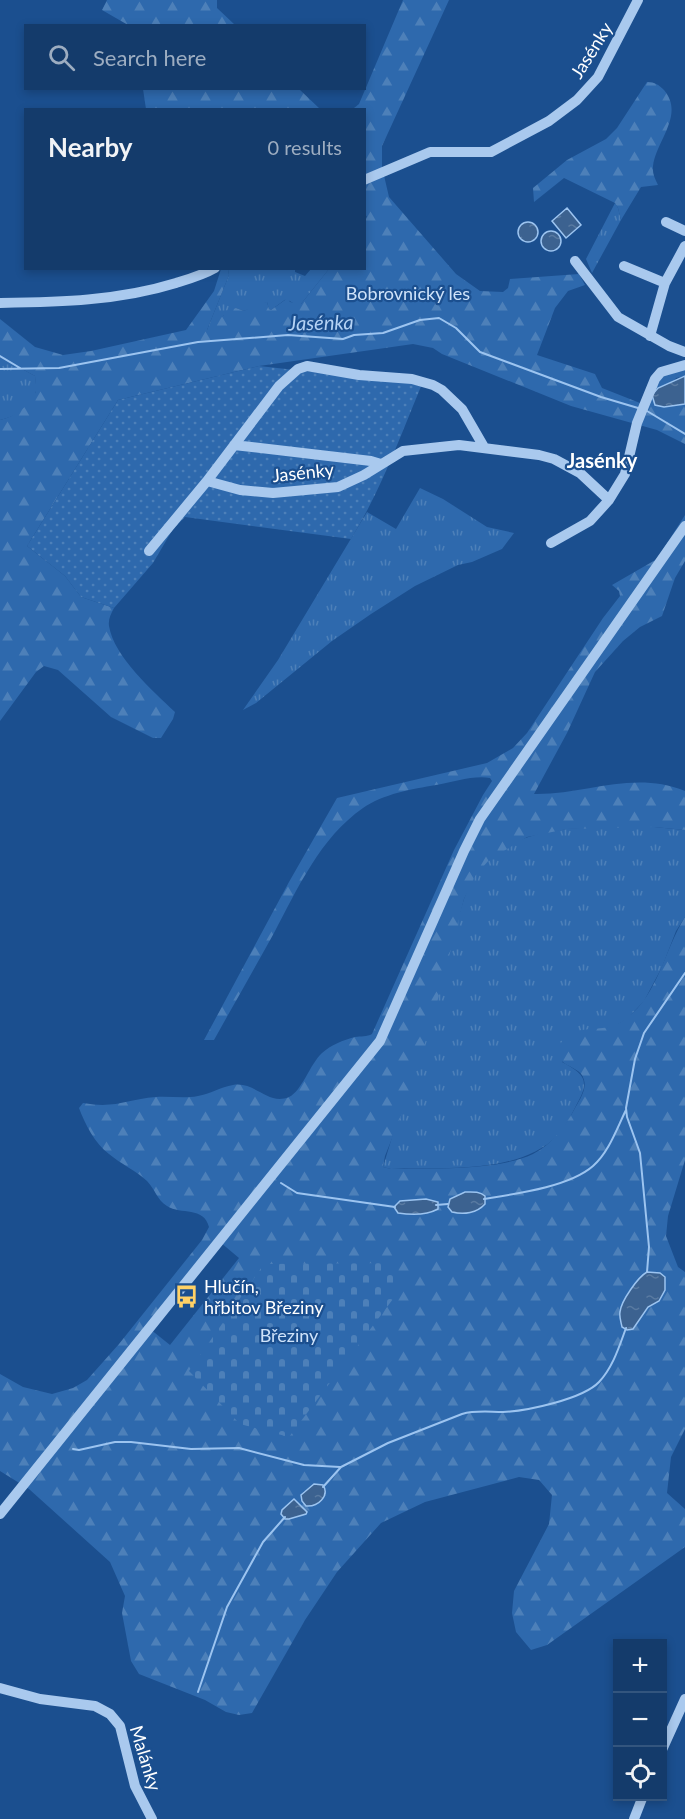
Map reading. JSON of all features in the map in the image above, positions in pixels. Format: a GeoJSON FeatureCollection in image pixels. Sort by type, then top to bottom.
{"type":"FeatureCollection","features":[{"type":"Feature","properties":{"kind":"street","name":"Jasénky"},"geometry":{"type":"LineString","coordinates":[[366,179],[430,152],[491,152],[549,121],[578,100],[598,77],[638,0]]}},
{"type":"Feature","properties":{"kind":"street"},"geometry":{"type":"LineString","coordinates":[[666,222],[685,231]]}},
{"type":"Feature","properties":{"kind":"street"},"geometry":{"type":"LineString","coordinates":[[650,336],[665,283],[685,246]]}},
{"type":"Feature","properties":{"kind":"street"},"geometry":{"type":"LineString","coordinates":[[575,261],[618,316],[650,336],[685,352]]}},
{"type":"Feature","properties":{"kind":"street"},"geometry":{"type":"LineString","coordinates":[[624,266],[665,283]]}},
{"type":"Feature","properties":{"kind":"street"},"geometry":{"type":"LineString","coordinates":[[0,303],[70,302],[135,294],[186,280],[210,270]]}},
{"type":"Feature","properties":{"kind":"street"},"geometry":{"type":"LineString","coordinates":[[551,543],[590,521],[609,500],[625,474],[637,423],[655,379],[661,372],[685,365]]}},
{"type":"Feature","properties":{"kind":"street"},"geometry":{"type":"LineString","coordinates":[[148,551],[207,481],[279,386],[298,369],[307,366],[360,375],[412,379],[433,385],[442,390],[462,409],[484,447]]}},
{"type":"Feature","properties":{"kind":"street","name":"Jasénky"},"geometry":{"type":"LineString","coordinates":[[207,481],[240,490],[273,494],[338,487],[364,475],[403,451],[459,445],[554,459],[580,472],[609,500]]}},
{"type":"Feature","properties":{"kind":"street"},"geometry":{"type":"LineString","coordinates":[[234,446],[381,464]]}},
{"type":"Feature","properties":{"kind":"street"},"geometry":{"type":"LineString","coordinates":[[0,1514],[380,1041],[468,842],[484,812],[685,526]]}},
{"type":"Feature","properties":{"kind":"street","name":"Malánky"},"geometry":{"type":"LineString","coordinates":[[0,1688],[40,1699],[94,1706],[110,1714],[120,1726],[135,1786],[152,1819]]}},
{"type":"Feature","properties":{"kind":"street"},"geometry":{"type":"LineString","coordinates":[[664,1747],[685,1699]]}},
{"type":"Feature","properties":{"kind":"street"},"geometry":{"type":"LineString","coordinates":[[634,1819],[641,1801]]}},
{"type":"Feature","properties":{"kind":"green space"},"geometry":{"type":"Polygon","coordinates":[[[107,0],[217,0],[217,8],[234,24],[126,24],[102,10],[107,0]]]}},
{"type":"Feature","properties":{"kind":"green space","name":"Bobrovnický les"},"geometry":{"type":"Polygon","coordinates":[[[403,0],[449,0],[382,146],[382,167],[389,197],[456,274],[480,291],[503,292],[508,288],[510,279],[579,274],[585,285],[568,291],[555,308],[537,355],[595,374],[602,388],[640,403],[665,373],[685,368],[685,376],[676,378],[655,405],[664,407],[685,404],[685,444],[657,430],[571,406],[442,354],[433,348],[413,344],[259,366],[118,400],[27,546],[65,576],[81,597],[114,608],[109,619],[109,626],[118,650],[136,673],[175,712],[173,719],[161,738],[153,738],[111,717],[58,670],[44,666],[36,672],[0,721],[0,420],[21,410],[36,392],[35,376],[0,357],[0,319],[35,347],[63,355],[186,330],[214,291],[221,270],[228,270],[229,275],[207,330],[213,330],[215,322],[224,315],[225,311],[236,308],[244,311],[258,303],[267,302],[271,310],[285,300],[286,296],[290,302],[301,304],[328,270],[366,270],[366,108],[354,108],[359,104],[403,0]]]}},
{"type":"Feature","properties":{"kind":"green space"},"geometry":{"type":"Polygon","coordinates":[[[647,82],[657,84],[664,90],[670,99],[672,109],[668,128],[653,166],[653,174],[658,185],[641,187],[621,220],[615,203],[564,178],[534,202],[533,188],[567,160],[606,139],[617,128],[647,82]]]}},
{"type":"Feature","properties":{"kind":"green space"},"geometry":{"type":"Polygon","coordinates":[[[143,90],[300,90],[319,108],[146,108],[143,90]]]}},
{"type":"Feature","properties":{"kind":"green space"},"geometry":{"type":"Polygon","coordinates":[[[615,203],[621,220],[592,273],[586,259],[615,203]]]}},
{"type":"Feature","properties":{"kind":"green space"},"geometry":{"type":"Polygon","coordinates":[[[228,270],[295,270],[305,276],[310,270],[328,270],[301,304],[295,304],[286,299],[271,310],[267,302],[244,311],[236,308],[223,316],[213,331],[207,330],[229,275],[228,270]]]}},
{"type":"Feature","properties":{"kind":"green space"},"geometry":{"type":"Polygon","coordinates":[[[0,357],[35,376],[36,387],[32,402],[17,414],[0,420],[0,357]]]}},
{"type":"Feature","properties":{"kind":"green space"},"geometry":{"type":"Polygon","coordinates":[[[259,366],[422,384],[381,482],[351,539],[185,517],[173,529],[153,563],[114,608],[81,597],[65,576],[27,546],[118,400],[259,366]]]}},
{"type":"Feature","properties":{"kind":"green space"},"geometry":{"type":"Polygon","coordinates":[[[420,488],[443,499],[487,527],[514,533],[502,549],[472,562],[458,565],[415,586],[371,614],[332,641],[256,703],[243,710],[278,660],[367,512],[396,529],[420,488]]]}},
{"type":"Feature","properties":{"kind":"green space"},"geometry":{"type":"Polygon","coordinates":[[[685,515],[685,561],[675,578],[662,616],[640,627],[623,641],[595,672],[567,733],[534,794],[628,783],[665,785],[685,791],[685,830],[654,827],[567,829],[527,837],[489,860],[475,876],[464,899],[433,1018],[383,1167],[391,1169],[483,1166],[533,1154],[546,1145],[566,1123],[580,1100],[585,1084],[581,1074],[561,1059],[557,1051],[563,1041],[570,1034],[578,1031],[615,1025],[636,1010],[653,986],[685,917],[685,1160],[668,1216],[666,1236],[678,1267],[685,1272],[685,1429],[671,1457],[667,1493],[685,1509],[685,1547],[547,1645],[531,1650],[516,1632],[512,1613],[514,1591],[549,1524],[552,1495],[539,1480],[519,1477],[425,1502],[381,1523],[337,1572],[305,1620],[252,1713],[239,1715],[226,1712],[205,1700],[139,1674],[131,1661],[122,1613],[125,1596],[110,1562],[29,1489],[0,1471],[0,1374],[23,1387],[52,1394],[73,1388],[87,1380],[119,1344],[202,1240],[209,1227],[202,1216],[173,1209],[164,1204],[147,1181],[104,1150],[91,1133],[79,1108],[83,1103],[104,1105],[156,1097],[193,1097],[233,1085],[248,1086],[274,1098],[289,1097],[298,1089],[318,1058],[326,1050],[346,1040],[372,1034],[454,850],[492,781],[490,778],[470,778],[398,793],[371,803],[348,820],[334,834],[311,865],[214,1040],[204,1040],[337,798],[487,763],[513,748],[527,733],[620,596],[619,591],[612,585],[657,559],[685,515]],[[220,1242],[150,1329],[170,1345],[239,1258],[220,1242]],[[647,1272],[639,1278],[627,1294],[633,1329],[648,1307],[647,1272]],[[304,1491],[301,1495],[302,1501],[312,1506],[322,1501],[326,1494],[304,1491]]]}},
{"type":"Feature","properties":{"kind":"green space"},"geometry":{"type":"Polygon","coordinates":[[[654,827],[685,830],[685,917],[676,931],[662,967],[644,1001],[627,1019],[613,1027],[600,1029],[562,1062],[582,1076],[584,1086],[570,1118],[558,1135],[542,1148],[502,1163],[456,1168],[391,1169],[383,1167],[464,899],[476,874],[493,856],[512,844],[534,835],[582,828],[654,827]]]}},
{"type":"Feature","properties":{"kind":"green space","name":"Březiny"},"geometry":{"type":"Polygon","coordinates":[[[398,1263],[399,1291],[289,1437],[240,1424],[189,1371],[264,1264],[398,1263]]]}},
{"type":"Feature","properties":{"kind":"water"},"geometry":{"type":"Polygon","coordinates":[[[567,208],[581,225],[566,238],[552,221],[567,208]]]}},
{"type":"Feature","properties":{"kind":"water"},"geometry":{"type":"Polygon","coordinates":[[[528,222],[535,225],[538,232],[535,239],[528,242],[521,239],[518,232],[521,225],[528,222]]]}},
{"type":"Feature","properties":{"kind":"water"},"geometry":{"type":"Polygon","coordinates":[[[551,231],[558,234],[561,241],[558,248],[551,251],[544,248],[541,241],[544,234],[551,231]]]}},
{"type":"Feature","properties":{"kind":"water"},"geometry":{"type":"Polygon","coordinates":[[[685,376],[685,404],[664,407],[655,405],[652,395],[658,388],[685,376]]]}},
{"type":"Feature","properties":{"kind":"water"},"geometry":{"type":"Polygon","coordinates":[[[465,1192],[483,1194],[485,1204],[470,1212],[452,1212],[448,1207],[450,1199],[465,1192]]]}},
{"type":"Feature","properties":{"kind":"water"},"geometry":{"type":"Polygon","coordinates":[[[426,1199],[438,1202],[438,1209],[408,1214],[398,1213],[394,1207],[400,1201],[426,1199]]]}},
{"type":"Feature","properties":{"kind":"water"},"geometry":{"type":"Polygon","coordinates":[[[647,1272],[660,1273],[665,1277],[665,1290],[659,1301],[648,1307],[633,1329],[627,1330],[622,1327],[621,1307],[630,1290],[647,1272]]]}},
{"type":"Feature","properties":{"kind":"water"},"geometry":{"type":"Polygon","coordinates":[[[314,1484],[323,1485],[324,1497],[315,1505],[306,1506],[301,1495],[314,1484]]]}},
{"type":"Feature","properties":{"kind":"water"},"geometry":{"type":"Polygon","coordinates":[[[294,1499],[307,1512],[285,1519],[281,1514],[282,1510],[294,1499]]]}},
{"type":"Feature","properties":{"kind":"waterway","name":"Jasénka"},"geometry":{"type":"LineString","coordinates":[[0,369],[59,368],[198,342],[288,335],[343,339],[354,335],[383,333],[420,320],[439,318],[456,328],[480,352],[601,397],[638,408]]}},
{"type":"Feature","properties":{"kind":"waterway"},"geometry":{"type":"LineString","coordinates":[[0,356],[20,368]]}},
{"type":"Feature","properties":{"kind":"waterway","name":"Jasénka"},"geometry":{"type":"LineString","coordinates":[[647,411],[685,434]]}},
{"type":"Feature","properties":{"kind":"waterway"},"geometry":{"type":"LineString","coordinates":[[647,1272],[649,1247],[640,1153],[626,1108],[635,1059],[644,1033],[685,973]]}},
{"type":"Feature","properties":{"kind":"waterway"},"geometry":{"type":"LineString","coordinates":[[484,1199],[541,1188],[583,1173],[604,1154],[626,1110]]}},
{"type":"Feature","properties":{"kind":"waterway"},"geometry":{"type":"LineString","coordinates":[[281,1183],[297,1193],[395,1207]]}},
{"type":"Feature","properties":{"kind":"waterway"},"geometry":{"type":"LineString","coordinates":[[436,1205],[448,1204]]}},
{"type":"Feature","properties":{"kind":"waterway"},"geometry":{"type":"LineString","coordinates":[[323,1487],[341,1467],[388,1443],[462,1414],[526,1409],[581,1394],[604,1376],[626,1328]]}},
{"type":"Feature","properties":{"kind":"waterway"},"geometry":{"type":"LineString","coordinates":[[73,1449],[79,1450],[115,1442],[191,1449],[239,1448],[304,1465],[340,1467]]}},
{"type":"Feature","properties":{"kind":"waterway"},"geometry":{"type":"LineString","coordinates":[[198,1692],[227,1607],[263,1542],[285,1517]]}},
{"type":"Feature","properties":{"kind":"place","name":"Hlučín, hřbitov Březiny"},"geometry":{"type":"Point","coordinates":[186,1296]}},
{"type":"Feature","properties":{"kind":"district","name":"Jasénky"},"geometry":{"type":"Point","coordinates":[602,460]}}]}
